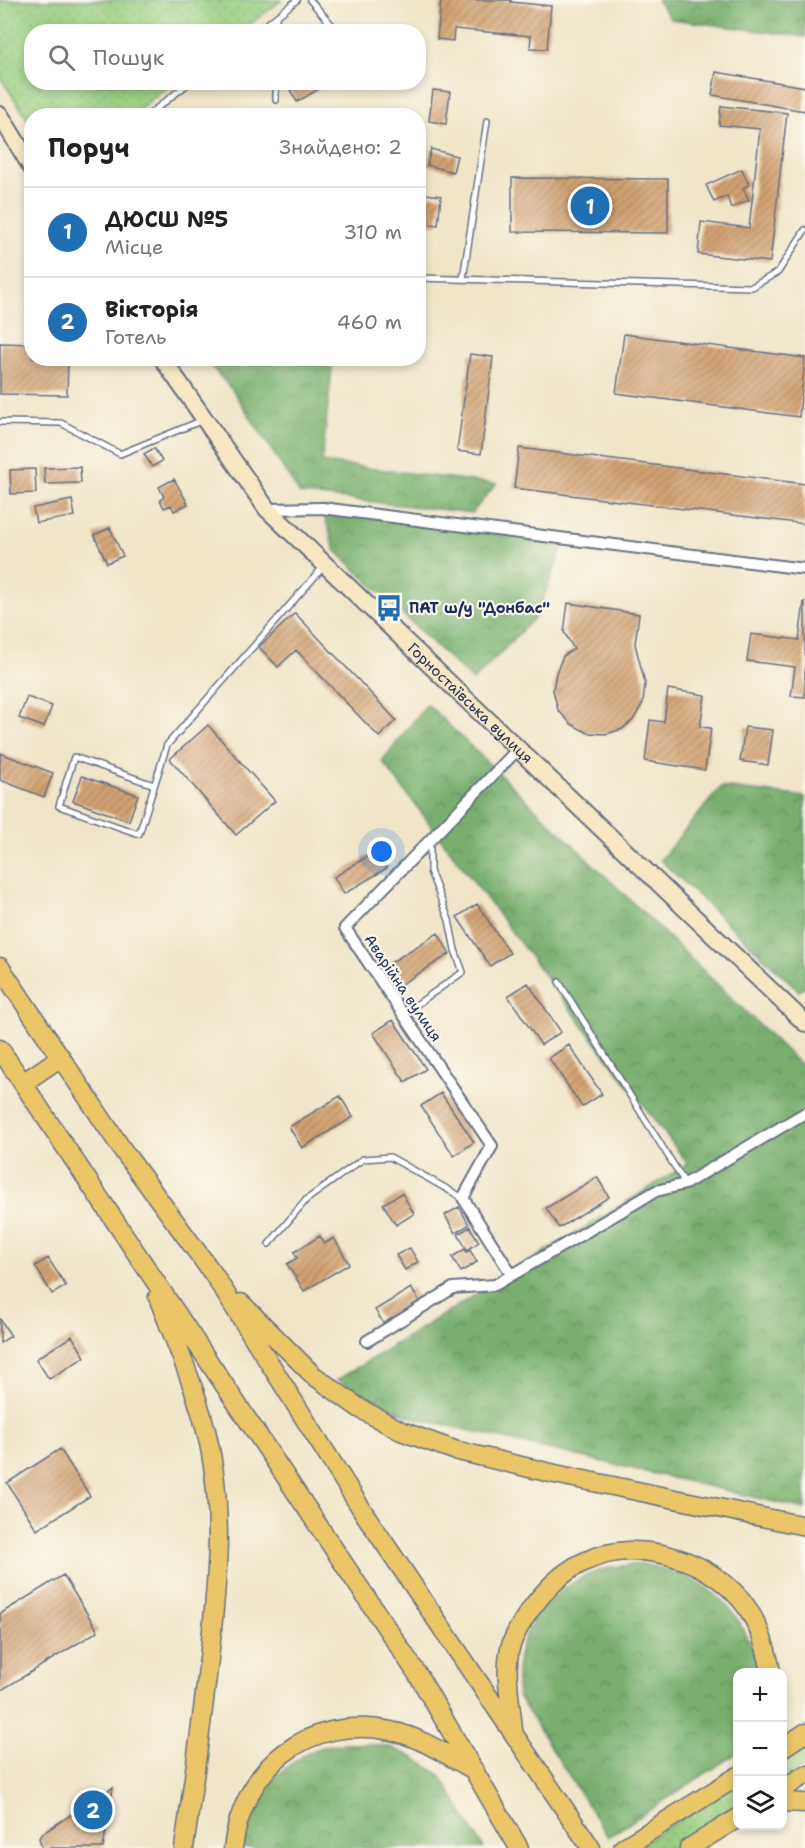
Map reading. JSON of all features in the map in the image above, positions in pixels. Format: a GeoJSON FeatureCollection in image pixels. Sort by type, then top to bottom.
{"type":"FeatureCollection","features":[{"type":"Feature","properties":{"kind":"main road"},"geometry":{"type":"LineString","coordinates":[[0,115],[24,155]]}},
{"type":"Feature","properties":{"kind":"main road","name":"Горностаївська вулиця"},"geometry":{"type":"LineString","coordinates":[[168,366],[267,509],[805,1023]]}},
{"type":"Feature","properties":{"kind":"main road"},"geometry":{"type":"LineString","coordinates":[[0,967],[124,1152],[214,1275],[364,1513],[514,1731],[591,1848]]}},
{"type":"Feature","properties":{"kind":"main road"},"geometry":{"type":"LineString","coordinates":[[0,1048],[418,1675],[518,1846]]}},
{"type":"Feature","properties":{"kind":"main road"},"geometry":{"type":"LineString","coordinates":[[23,1083],[61,1057]]}},
{"type":"Feature","properties":{"kind":"main road"},"geometry":{"type":"LineString","coordinates":[[146,1265],[203,1419],[213,1465],[219,1514],[218,1565],[204,1714],[184,1848]]}},
{"type":"Feature","properties":{"kind":"main road"},"geometry":{"type":"LineString","coordinates":[[214,1275],[313,1375],[359,1408],[401,1431],[454,1449],[555,1474],[805,1526]]}},
{"type":"Feature","properties":{"kind":"main road"},"geometry":{"type":"LineString","coordinates":[[514,1731],[508,1674],[510,1648],[519,1627],[547,1590],[566,1574],[586,1561],[610,1554],[635,1551],[661,1553],[699,1567],[718,1579],[747,1609],[764,1642],[770,1668]]}},
{"type":"Feature","properties":{"kind":"main road"},"geometry":{"type":"LineString","coordinates":[[233,1848],[236,1829],[254,1784],[283,1754],[312,1736],[335,1730],[364,1728],[393,1731],[427,1745],[474,1770]]}},
{"type":"Feature","properties":{"kind":"main road"},"geometry":{"type":"LineString","coordinates":[[787,1745],[805,1733]]}},
{"type":"Feature","properties":{"kind":"main road"},"geometry":{"type":"LineString","coordinates":[[787,1786],[805,1775]]}},
{"type":"Feature","properties":{"kind":"main road"},"geometry":{"type":"LineString","coordinates":[[623,1848],[733,1776]]}},
{"type":"Feature","properties":{"kind":"main road"},"geometry":{"type":"LineString","coordinates":[[787,1802],[805,1803]]}},
{"type":"Feature","properties":{"kind":"main road"},"geometry":{"type":"LineString","coordinates":[[689,1848],[733,1821]]}},
{"type":"Feature","properties":{"kind":"street"},"geometry":{"type":"LineString","coordinates":[[267,509],[322,508],[805,569]]}},
{"type":"Feature","properties":{"kind":"street","name":"Аварійна вулиця"},"geometry":{"type":"LineString","coordinates":[[463,1198],[492,1146],[345,928],[518,749]]}},
{"type":"Feature","properties":{"kind":"street"},"geometry":{"type":"LineString","coordinates":[[367,1341],[453,1288],[495,1286],[656,1191],[686,1185],[805,1113]]}},
{"type":"Feature","properties":{"kind":"street"},"geometry":{"type":"LineString","coordinates":[[463,1198],[512,1275]]}},
{"type":"Feature","properties":{"kind":"lane"},"geometry":{"type":"LineString","coordinates":[[266,24],[297,0]]}},
{"type":"Feature","properties":{"kind":"lane"},"geometry":{"type":"LineString","coordinates":[[310,0],[331,24]]}},
{"type":"Feature","properties":{"kind":"lane"},"geometry":{"type":"LineString","coordinates":[[276,16],[276,24]]}},
{"type":"Feature","properties":{"kind":"lane"},"geometry":{"type":"LineString","coordinates":[[157,108],[180,90]]}},
{"type":"Feature","properties":{"kind":"lane"},"geometry":{"type":"LineString","coordinates":[[276,90],[276,100]]}},
{"type":"Feature","properties":{"kind":"lane"},"geometry":{"type":"LineString","coordinates":[[463,279],[488,121]]}},
{"type":"Feature","properties":{"kind":"lane"},"geometry":{"type":"LineString","coordinates":[[426,278],[752,287],[778,272],[805,230]]}},
{"type":"Feature","properties":{"kind":"lane"},"geometry":{"type":"LineString","coordinates":[[0,422],[61,423],[120,454],[205,419]]}},
{"type":"Feature","properties":{"kind":"lane"},"geometry":{"type":"LineString","coordinates":[[154,785],[74,757],[60,806],[139,834],[167,745],[325,564]]}},
{"type":"Feature","properties":{"kind":"lane"},"geometry":{"type":"LineString","coordinates":[[403,1014],[464,972],[455,950],[449,920],[430,871],[430,840]]}},
{"type":"Feature","properties":{"kind":"lane"},"geometry":{"type":"LineString","coordinates":[[560,982],[686,1185]]}},
{"type":"Feature","properties":{"kind":"lane"},"geometry":{"type":"LineString","coordinates":[[269,1244],[306,1200],[363,1159],[390,1157],[463,1198]]}},
{"type":"Feature","properties":{"kind":"green space"},"geometry":{"type":"Polygon","coordinates":[[[0,0],[282,0],[250,24],[24,24],[24,90],[165,90],[140,108],[24,108],[24,113],[0,77],[0,0]]]}},
{"type":"Feature","properties":{"kind":"green space"},"geometry":{"type":"Polygon","coordinates":[[[657,0],[805,0],[805,37],[671,19],[657,0]]]}},
{"type":"Feature","properties":{"kind":"green space"},"geometry":{"type":"Polygon","coordinates":[[[211,366],[332,366],[322,462],[496,484],[472,513],[300,494],[234,392],[211,366]]]}},
{"type":"Feature","properties":{"kind":"green space"},"geometry":{"type":"Polygon","coordinates":[[[322,508],[566,537],[537,615],[473,681],[335,550],[322,508]]]}},
{"type":"Feature","properties":{"kind":"green space"},"geometry":{"type":"Polygon","coordinates":[[[427,704],[805,1069],[805,1509],[407,1416],[337,1380],[688,1164],[382,761],[427,704]]]}},
{"type":"Feature","properties":{"kind":"green space"},"geometry":{"type":"Polygon","coordinates":[[[721,787],[805,797],[805,986],[799,991],[660,860],[721,787]]]}},
{"type":"Feature","properties":{"kind":"green space"},"geometry":{"type":"Polygon","coordinates":[[[643,1564],[666,1569],[686,1577],[720,1598],[744,1630],[758,1668],[733,1668],[733,1756],[608,1837],[518,1696],[517,1675],[519,1655],[525,1636],[534,1619],[546,1604],[578,1580],[614,1567],[643,1564]]]}},
{"type":"Feature","properties":{"kind":"green space"},"geometry":{"type":"Polygon","coordinates":[[[805,1740],[805,1766],[787,1778],[787,1776],[787,1752],[805,1740]]]}},
{"type":"Feature","properties":{"kind":"green space"},"geometry":{"type":"Polygon","coordinates":[[[370,1744],[391,1747],[414,1758],[440,1775],[484,1848],[241,1848],[252,1808],[265,1788],[283,1770],[314,1750],[328,1745],[370,1744]]]}},
{"type":"Feature","properties":{"kind":"green space"},"geometry":{"type":"Polygon","coordinates":[[[733,1786],[733,1813],[678,1848],[635,1848],[733,1786]]]}},
{"type":"Feature","properties":{"kind":"building"},"geometry":{"type":"Polygon","coordinates":[[[441,0],[511,0],[511,2],[551,6],[547,49],[530,48],[531,36],[454,29],[453,41],[437,39],[441,0]]]}},
{"type":"Feature","properties":{"kind":"building"},"geometry":{"type":"Polygon","coordinates":[[[716,72],[805,87],[805,111],[712,95],[716,72]]]}},
{"type":"Feature","properties":{"kind":"building"},"geometry":{"type":"Polygon","coordinates":[[[290,90],[317,90],[297,102],[290,90]]]}},
{"type":"Feature","properties":{"kind":"building"},"geometry":{"type":"Polygon","coordinates":[[[433,90],[450,92],[446,124],[429,121],[433,90]]]}},
{"type":"Feature","properties":{"kind":"building"},"geometry":{"type":"Polygon","coordinates":[[[721,106],[787,113],[770,262],[698,254],[701,222],[749,228],[760,129],[719,125],[721,106]]]}},
{"type":"Feature","properties":{"kind":"building"},"geometry":{"type":"Polygon","coordinates":[[[431,149],[457,156],[453,172],[427,165],[431,149]]]}},
{"type":"Feature","properties":{"kind":"building"},"geometry":{"type":"Polygon","coordinates":[[[742,169],[749,185],[743,188],[749,200],[731,208],[727,196],[714,202],[706,185],[742,169]]]}},
{"type":"Feature","properties":{"kind":"building"},"geometry":{"type":"Polygon","coordinates":[[[512,178],[668,179],[668,233],[512,232],[512,178]]]}},
{"type":"Feature","properties":{"kind":"building"},"geometry":{"type":"Polygon","coordinates":[[[426,194],[441,196],[438,225],[426,224],[426,194]]]}},
{"type":"Feature","properties":{"kind":"building"},"geometry":{"type":"Polygon","coordinates":[[[624,334],[805,358],[799,417],[616,393],[624,334]]]}},
{"type":"Feature","properties":{"kind":"building"},"geometry":{"type":"Polygon","coordinates":[[[0,343],[24,344],[24,366],[68,366],[67,395],[0,394],[0,343]]]}},
{"type":"Feature","properties":{"kind":"building"},"geometry":{"type":"Polygon","coordinates":[[[470,354],[493,357],[481,454],[457,451],[470,354]]]}},
{"type":"Feature","properties":{"kind":"building"},"geometry":{"type":"Polygon","coordinates":[[[154,448],[162,461],[152,467],[144,454],[154,448]]]}},
{"type":"Feature","properties":{"kind":"building"},"geometry":{"type":"Polygon","coordinates":[[[519,448],[805,484],[805,524],[514,488],[519,448]]]}},
{"type":"Feature","properties":{"kind":"building"},"geometry":{"type":"Polygon","coordinates":[[[80,467],[81,483],[45,484],[44,468],[80,467]]]}},
{"type":"Feature","properties":{"kind":"building"},"geometry":{"type":"Polygon","coordinates":[[[35,469],[36,493],[11,494],[10,470],[35,469]]]}},
{"type":"Feature","properties":{"kind":"building"},"geometry":{"type":"Polygon","coordinates":[[[174,479],[188,504],[174,511],[171,505],[164,508],[160,500],[164,497],[159,487],[174,479]]]}},
{"type":"Feature","properties":{"kind":"building"},"geometry":{"type":"Polygon","coordinates":[[[72,500],[75,516],[36,523],[33,508],[72,500]]]}},
{"type":"Feature","properties":{"kind":"building"},"geometry":{"type":"Polygon","coordinates":[[[110,528],[123,556],[107,563],[94,535],[110,528]]]}},
{"type":"Feature","properties":{"kind":"building"},"geometry":{"type":"Polygon","coordinates":[[[804,602],[805,697],[791,696],[795,667],[747,661],[751,634],[799,640],[804,602]]]}},
{"type":"Feature","properties":{"kind":"building"},"geometry":{"type":"Polygon","coordinates":[[[568,603],[639,614],[635,644],[645,683],[643,703],[633,720],[622,729],[606,734],[588,733],[571,724],[558,710],[553,690],[556,673],[563,656],[574,649],[564,632],[568,603]]]}},
{"type":"Feature","properties":{"kind":"building"},"geometry":{"type":"Polygon","coordinates":[[[295,613],[396,720],[379,737],[296,650],[278,667],[259,647],[295,613]]]}},
{"type":"Feature","properties":{"kind":"building"},"geometry":{"type":"Polygon","coordinates":[[[668,689],[705,695],[700,727],[711,728],[705,770],[645,761],[650,720],[664,722],[668,689]]]}},
{"type":"Feature","properties":{"kind":"building"},"geometry":{"type":"Polygon","coordinates":[[[27,697],[52,706],[44,727],[19,718],[27,697]]]}},
{"type":"Feature","properties":{"kind":"building"},"geometry":{"type":"Polygon","coordinates":[[[208,725],[275,801],[236,835],[170,759],[208,725]]]}},
{"type":"Feature","properties":{"kind":"building"},"geometry":{"type":"Polygon","coordinates":[[[745,727],[773,730],[768,765],[740,761],[745,727]]]}},
{"type":"Feature","properties":{"kind":"building"},"geometry":{"type":"Polygon","coordinates":[[[0,753],[53,773],[44,797],[0,780],[0,753]]]}},
{"type":"Feature","properties":{"kind":"building"},"geometry":{"type":"Polygon","coordinates":[[[82,776],[138,795],[129,821],[73,801],[82,776]]]}},
{"type":"Feature","properties":{"kind":"building"},"geometry":{"type":"Polygon","coordinates":[[[376,851],[387,868],[344,894],[334,877],[376,851]]]}},
{"type":"Feature","properties":{"kind":"building"},"geometry":{"type":"Polygon","coordinates":[[[477,904],[510,953],[490,966],[457,917],[477,904]]]}},
{"type":"Feature","properties":{"kind":"building"},"geometry":{"type":"Polygon","coordinates":[[[438,933],[450,954],[400,985],[387,965],[438,933]]]}},
{"type":"Feature","properties":{"kind":"building"},"geometry":{"type":"Polygon","coordinates":[[[528,983],[561,1032],[541,1045],[508,996],[528,983]]]}},
{"type":"Feature","properties":{"kind":"building"},"geometry":{"type":"Polygon","coordinates":[[[393,1020],[426,1069],[405,1082],[373,1033],[393,1020]]]}},
{"type":"Feature","properties":{"kind":"building"},"geometry":{"type":"Polygon","coordinates":[[[569,1045],[602,1094],[582,1107],[549,1058],[569,1045]]]}},
{"type":"Feature","properties":{"kind":"building"},"geometry":{"type":"Polygon","coordinates":[[[441,1093],[474,1142],[454,1156],[421,1106],[441,1093]]]}},
{"type":"Feature","properties":{"kind":"building"},"geometry":{"type":"Polygon","coordinates":[[[340,1096],[353,1117],[302,1148],[289,1127],[340,1096]]]}},
{"type":"Feature","properties":{"kind":"building"},"geometry":{"type":"Polygon","coordinates":[[[597,1177],[609,1197],[559,1228],[546,1208],[597,1177]]]}},
{"type":"Feature","properties":{"kind":"building"},"geometry":{"type":"Polygon","coordinates":[[[402,1193],[414,1214],[396,1225],[383,1204],[402,1193]]]}},
{"type":"Feature","properties":{"kind":"building"},"geometry":{"type":"Polygon","coordinates":[[[459,1207],[469,1225],[455,1233],[445,1215],[459,1207]]]}},
{"type":"Feature","properties":{"kind":"building"},"geometry":{"type":"Polygon","coordinates":[[[470,1227],[479,1242],[467,1250],[458,1234],[470,1227]]]}},
{"type":"Feature","properties":{"kind":"building"},"geometry":{"type":"Polygon","coordinates":[[[320,1236],[324,1244],[334,1238],[349,1264],[304,1291],[287,1264],[297,1258],[294,1252],[320,1236]]]}},
{"type":"Feature","properties":{"kind":"building"},"geometry":{"type":"Polygon","coordinates":[[[410,1248],[418,1262],[405,1270],[396,1255],[410,1248]]]}},
{"type":"Feature","properties":{"kind":"building"},"geometry":{"type":"Polygon","coordinates":[[[465,1249],[467,1252],[470,1250],[477,1262],[461,1272],[452,1257],[465,1249]]]}},
{"type":"Feature","properties":{"kind":"building"},"geometry":{"type":"Polygon","coordinates":[[[48,1258],[66,1286],[52,1294],[35,1266],[48,1258]]]}},
{"type":"Feature","properties":{"kind":"building"},"geometry":{"type":"Polygon","coordinates":[[[411,1288],[420,1302],[384,1324],[375,1310],[411,1288]]]}},
{"type":"Feature","properties":{"kind":"building"},"geometry":{"type":"Polygon","coordinates":[[[0,1319],[11,1336],[0,1343],[0,1319]]]}},
{"type":"Feature","properties":{"kind":"building"},"geometry":{"type":"Polygon","coordinates":[[[72,1336],[85,1357],[49,1379],[36,1359],[72,1336]]]}},
{"type":"Feature","properties":{"kind":"building"},"geometry":{"type":"Polygon","coordinates":[[[60,1449],[90,1496],[37,1530],[7,1483],[60,1449]]]}},
{"type":"Feature","properties":{"kind":"building"},"geometry":{"type":"Polygon","coordinates":[[[63,1575],[98,1631],[0,1691],[0,1614],[63,1575]]]}},
{"type":"Feature","properties":{"kind":"building"},"geometry":{"type":"Polygon","coordinates":[[[113,1787],[103,1848],[42,1848],[39,1838],[43,1833],[113,1787]]]}},
{"type":"Feature","properties":{"kind":"place","name":"ДЮСШ №5"},"geometry":{"type":"Point","coordinates":[590,206]}},
{"type":"Feature","properties":{"kind":"place","name":"ПАТ ш/у \"Донбас\""},"geometry":{"type":"Point","coordinates":[389,608]}},
{"type":"Feature","properties":{"kind":"place","name":"Вікторія"},"geometry":{"type":"Point","coordinates":[93,1810]}}]}
